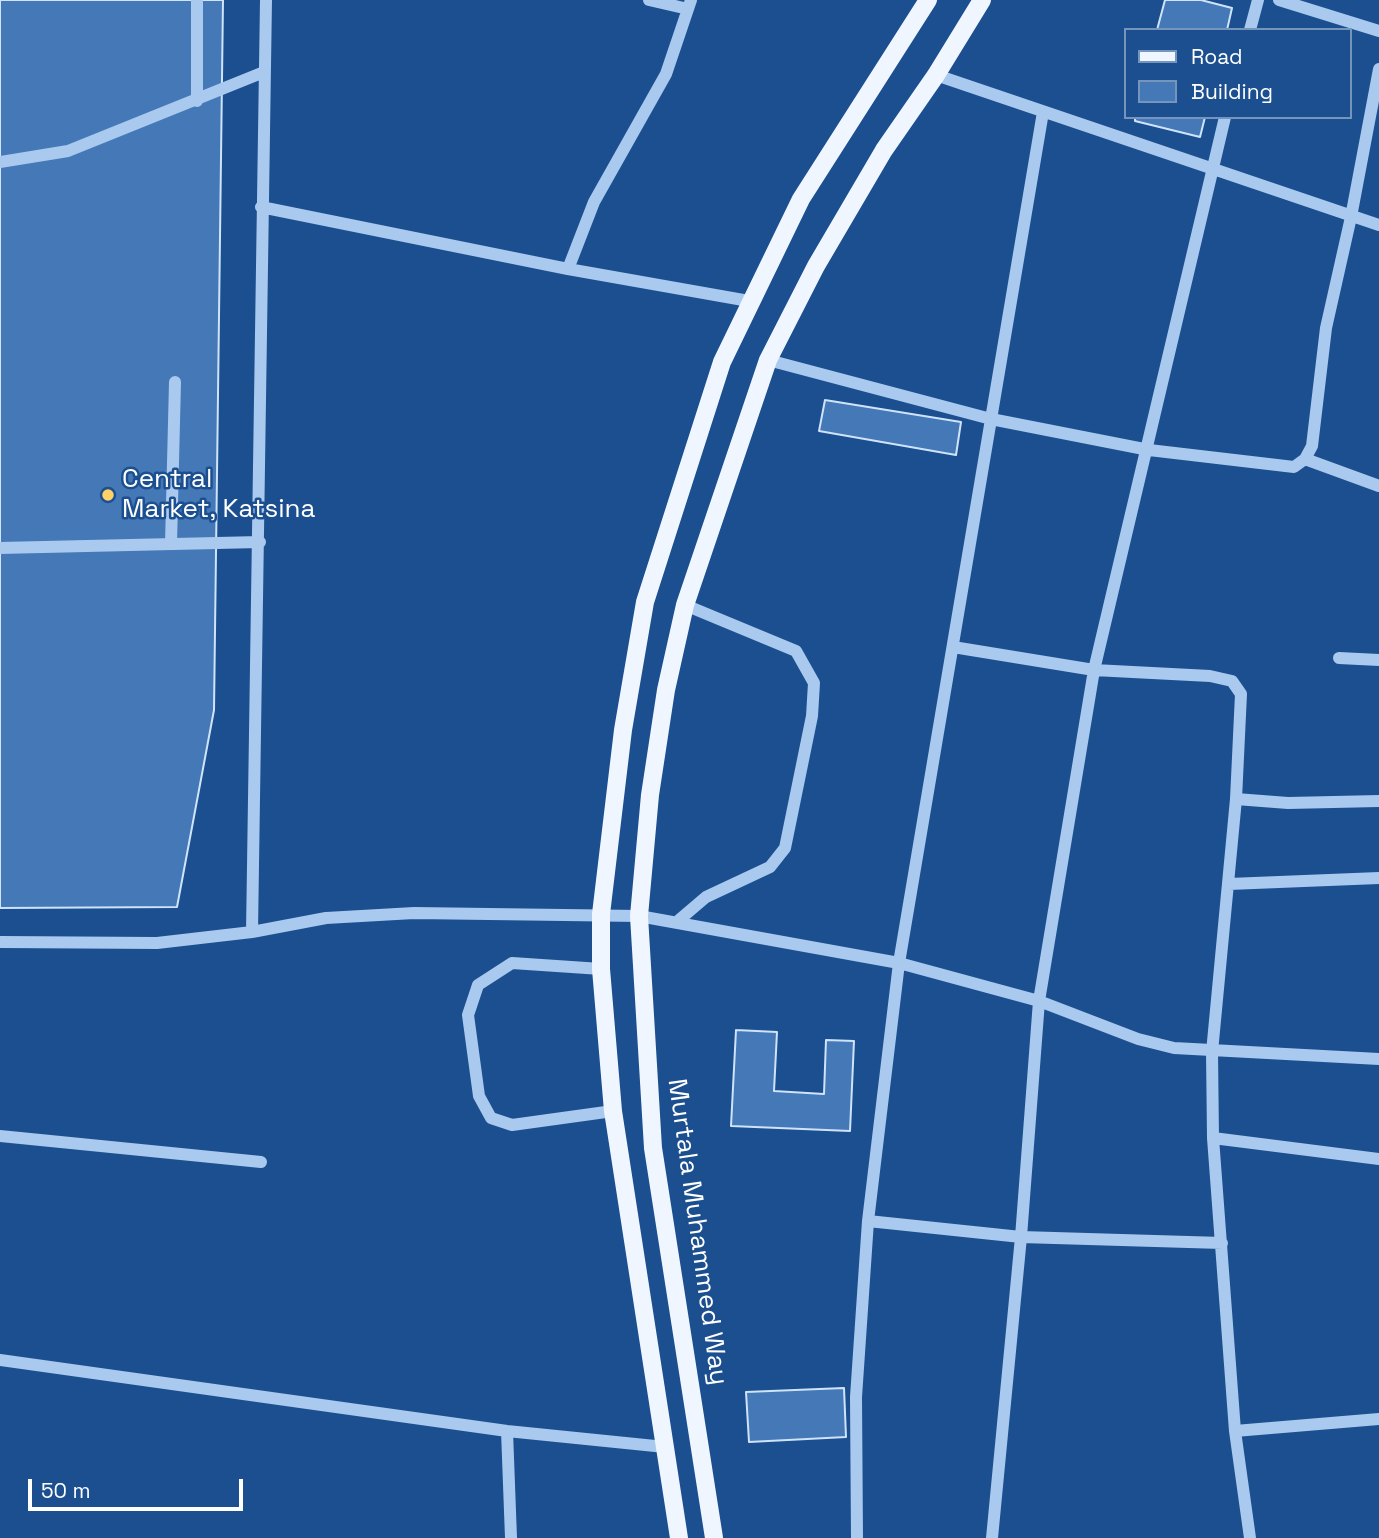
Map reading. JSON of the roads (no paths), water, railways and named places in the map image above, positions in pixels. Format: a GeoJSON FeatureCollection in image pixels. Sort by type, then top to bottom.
{"type":"FeatureCollection","features":[{"type":"Feature","properties":{"kind":"main road"},"geometry":{"type":"LineString","coordinates":[[680,1538],[613,1111],[601,968],[601,914],[622,730],[645,603],[718,375],[749,301],[801,199],[928,0]]}},
{"type":"Feature","properties":{"kind":"main road","name":"Murtala Muhammed Way"},"geometry":{"type":"LineString","coordinates":[[715,1538],[653,1148],[639,916],[652,781],[666,690],[685,605],[768,360],[816,266],[877,162],[936,75],[982,0]]}},
{"type":"Feature","properties":{"kind":"street"},"geometry":{"type":"LineString","coordinates":[[197,0],[197,101]]}},
{"type":"Feature","properties":{"kind":"street"},"geometry":{"type":"LineString","coordinates":[[252,932],[260,542],[261,207],[266,0]]}},
{"type":"Feature","properties":{"kind":"street"},"geometry":{"type":"LineString","coordinates":[[568,269],[594,202],[666,74],[690,4],[649,0]]}},
{"type":"Feature","properties":{"kind":"street"},"geometry":{"type":"LineString","coordinates":[[1251,28],[1258,0]]}},
{"type":"Feature","properties":{"kind":"street"},"geometry":{"type":"LineString","coordinates":[[1279,0],[1379,31]]}},
{"type":"Feature","properties":{"kind":"street"},"geometry":{"type":"LineString","coordinates":[[768,360],[991,419],[1149,450],[1294,467],[1305,459],[1312,446],[1326,328],[1351,217],[1379,69]]}},
{"type":"Feature","properties":{"kind":"street"},"geometry":{"type":"LineString","coordinates":[[0,162],[68,151],[264,72]]}},
{"type":"Feature","properties":{"kind":"street"},"geometry":{"type":"LineString","coordinates":[[936,75],[1379,225]]}},
{"type":"Feature","properties":{"kind":"street"},"geometry":{"type":"LineString","coordinates":[[857,1538],[856,1397],[868,1221],[899,964],[1043,112]]}},
{"type":"Feature","properties":{"kind":"street"},"geometry":{"type":"LineString","coordinates":[[992,1538],[1021,1237],[1039,1001],[1094,670],[1149,450],[1224,119]]}},
{"type":"Feature","properties":{"kind":"street"},"geometry":{"type":"LineString","coordinates":[[261,207],[568,269],[749,301]]}},
{"type":"Feature","properties":{"kind":"street"},"geometry":{"type":"LineString","coordinates":[[171,544],[175,382]]}},
{"type":"Feature","properties":{"kind":"street"},"geometry":{"type":"LineString","coordinates":[[1305,459],[1379,486]]}},
{"type":"Feature","properties":{"kind":"street"},"geometry":{"type":"LineString","coordinates":[[0,548],[260,542]]}},
{"type":"Feature","properties":{"kind":"street"},"geometry":{"type":"LineString","coordinates":[[679,920],[706,897],[770,867],[785,848],[812,716],[814,682],[796,651],[685,605]]}},
{"type":"Feature","properties":{"kind":"street"},"geometry":{"type":"LineString","coordinates":[[953,646],[1094,670],[1210,676],[1232,681],[1241,694],[1236,799],[1212,1052],[1213,1138],[1236,1431],[1250,1538]]}},
{"type":"Feature","properties":{"kind":"street"},"geometry":{"type":"LineString","coordinates":[[1339,658],[1379,660]]}},
{"type":"Feature","properties":{"kind":"street"},"geometry":{"type":"LineString","coordinates":[[1236,799],[1288,803],[1379,801]]}},
{"type":"Feature","properties":{"kind":"street"},"geometry":{"type":"LineString","coordinates":[[1229,884],[1379,878]]}},
{"type":"Feature","properties":{"kind":"street"},"geometry":{"type":"LineString","coordinates":[[0,942],[157,943],[252,932],[326,918],[414,913],[639,916],[679,920],[899,964],[1039,1001],[1138,1039],[1174,1048],[1379,1059]]}},
{"type":"Feature","properties":{"kind":"street"},"geometry":{"type":"LineString","coordinates":[[601,968],[512,963],[478,985],[468,1015],[479,1096],[491,1118],[512,1125],[613,1111]]}},
{"type":"Feature","properties":{"kind":"street"},"geometry":{"type":"LineString","coordinates":[[0,1136],[261,1162]]}},
{"type":"Feature","properties":{"kind":"street"},"geometry":{"type":"LineString","coordinates":[[1213,1138],[1379,1160]]}},
{"type":"Feature","properties":{"kind":"street"},"geometry":{"type":"LineString","coordinates":[[868,1221],[1021,1237],[1222,1243]]}},
{"type":"Feature","properties":{"kind":"street"},"geometry":{"type":"LineString","coordinates":[[0,1360],[507,1431],[665,1447]]}},
{"type":"Feature","properties":{"kind":"street"},"geometry":{"type":"LineString","coordinates":[[1236,1431],[1379,1419]]}},
{"type":"Feature","properties":{"kind":"street"},"geometry":{"type":"LineString","coordinates":[[507,1431],[511,1538]]}},
{"type":"Feature","properties":{"kind":"place","name":"Central Market, Katsina"},"geometry":{"type":"Point","coordinates":[108,495]}}]}
